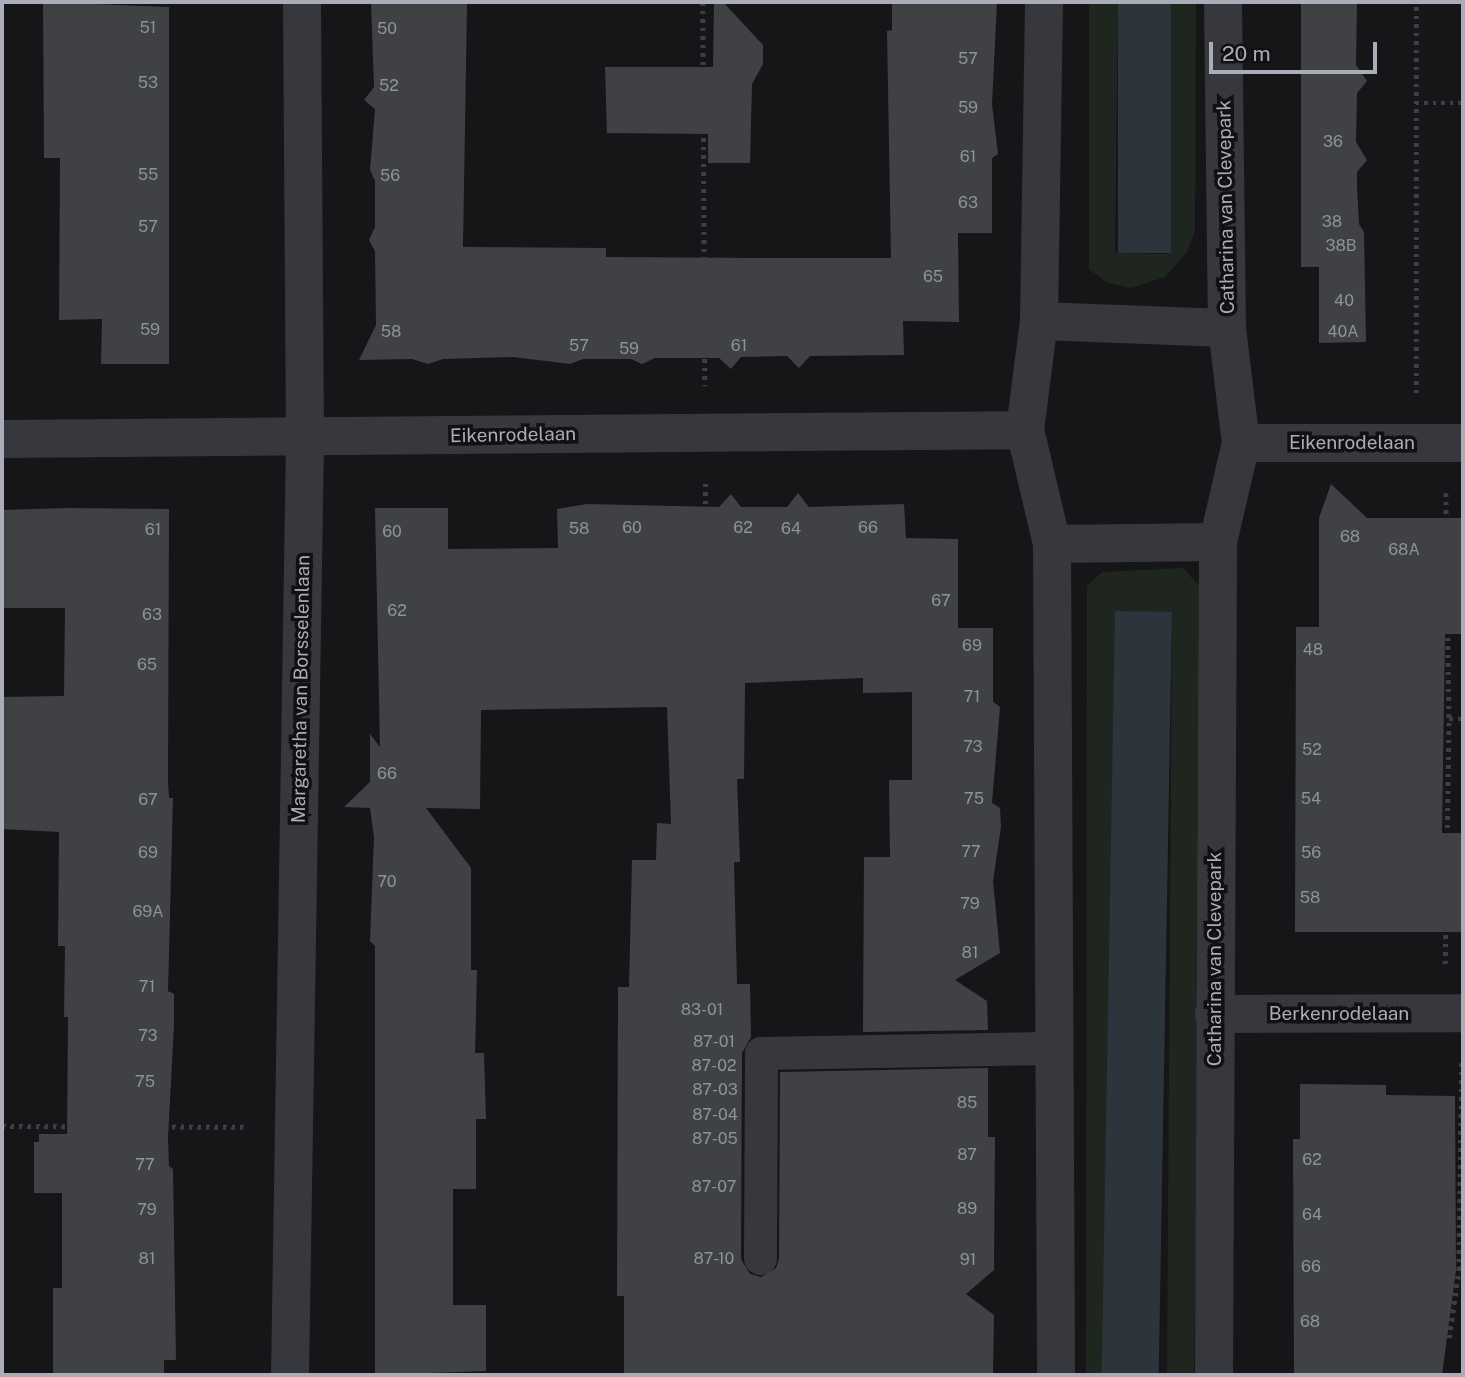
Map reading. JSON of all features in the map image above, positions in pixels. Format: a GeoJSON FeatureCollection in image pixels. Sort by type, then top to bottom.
{"type":"FeatureCollection","features":[{"type":"Feature","properties":{"kind":"street","name":"Margaretha van Borsselenlaan"},"geometry":{"type":"LineString","coordinates":[[290,1375],[304,436],[302,2]]}},
{"type":"Feature","properties":{"kind":"street"},"geometry":{"type":"LineString","coordinates":[[1044,2],[1039,321],[1025,430],[1052,544],[1056,1375]]}},
{"type":"Feature","properties":{"kind":"street","name":"Catharina van Clevepark"},"geometry":{"type":"LineString","coordinates":[[1214,1375],[1217,542],[1241,443],[1227,328],[1223,2]]}},
{"type":"Feature","properties":{"kind":"street"},"geometry":{"type":"LineString","coordinates":[[1039,321],[1227,328]]}},
{"type":"Feature","properties":{"kind":"street","name":"Eikenrodelaan"},"geometry":{"type":"LineString","coordinates":[[2,439],[1025,430]]}},
{"type":"Feature","properties":{"kind":"street","name":"Eikenrodelaan"},"geometry":{"type":"LineString","coordinates":[[1241,443],[1441,443]]}},
{"type":"Feature","properties":{"kind":"street"},"geometry":{"type":"LineString","coordinates":[[1052,544],[1217,542]]}},
{"type":"Feature","properties":{"kind":"street","name":"Berkenrodelaan"},"geometry":{"type":"LineString","coordinates":[[1214,1014],[1457,1013]]}},
{"type":"Feature","properties":{"kind":"lane"},"geometry":{"type":"LineString","coordinates":[[760,1258],[761,1053],[1054,1048]]}},
{"type":"Feature","properties":{"kind":"path"},"geometry":{"type":"LineString","coordinates":[[701,980],[705,433],[703,2]]}},
{"type":"Feature","properties":{"kind":"path"},"geometry":{"type":"LineString","coordinates":[[1416,2],[1416,103],[1441,443],[1457,1013],[1461,1268],[1449,1338]]}},
{"type":"Feature","properties":{"kind":"path"},"geometry":{"type":"LineString","coordinates":[[1416,103],[1463,103]]}},
{"type":"Feature","properties":{"kind":"path"},"geometry":{"type":"LineString","coordinates":[[1449,719],[1463,719]]}},
{"type":"Feature","properties":{"kind":"path"},"geometry":{"type":"LineString","coordinates":[[2,1126],[294,1127]]}},
{"type":"Feature","properties":{"kind":"shaded area"},"geometry":{"type":"Polygon","coordinates":[[[1089,2],[1118,2],[1115,252],[1169,254],[1171,2],[1196,2],[1195,231],[1187,252],[1165,277],[1131,288],[1107,283],[1089,269],[1089,2]]]}},
{"type":"Feature","properties":{"kind":"shaded area"},"geometry":{"type":"Polygon","coordinates":[[[1118,2],[1171,2],[1171,253],[1118,253],[1118,2]]]}},
{"type":"Feature","properties":{"kind":"shaded area"},"geometry":{"type":"Polygon","coordinates":[[[1183,568],[1199,586],[1205,620],[1194,1375],[1167,1375],[1172,613],[1116,611],[1111,1375],[1086,1375],[1087,586],[1102,572],[1183,568]]]}},
{"type":"Feature","properties":{"kind":"shaded area"},"geometry":{"type":"Polygon","coordinates":[[[1115,611],[1172,612],[1159,1375],[1102,1375],[1115,611]]]}},
{"type":"Feature","properties":{"kind":"building"},"geometry":{"type":"Polygon","coordinates":[[[43,2],[169,7],[169,364],[101,364],[102,319],[59,320],[60,158],[44,158],[43,2]]]}},
{"type":"Feature","properties":{"kind":"building"},"geometry":{"type":"Polygon","coordinates":[[[371,2],[467,2],[463,247],[606,248],[606,257],[891,258],[887,31],[892,30],[892,2],[997,2],[992,104],[998,154],[992,158],[992,233],[958,233],[959,322],[903,321],[904,355],[810,356],[799,368],[787,356],[741,357],[731,369],[719,358],[655,358],[642,364],[631,359],[583,359],[570,364],[513,357],[443,359],[428,364],[412,359],[359,360],[376,325],[375,251],[369,240],[375,227],[375,181],[370,170],[375,109],[364,100],[374,87],[371,2]]]}},
{"type":"Feature","properties":{"kind":"building"},"geometry":{"type":"Polygon","coordinates":[[[714,2],[723,2],[763,45],[763,64],[752,84],[750,163],[708,163],[708,134],[607,133],[605,67],[713,67],[714,2]]]}},
{"type":"Feature","properties":{"kind":"building"},"geometry":{"type":"Polygon","coordinates":[[[1301,2],[1357,2],[1356,65],[1367,81],[1357,93],[1356,142],[1367,160],[1357,172],[1359,224],[1364,232],[1366,342],[1319,343],[1319,267],[1301,267],[1301,2]]]}},
{"type":"Feature","properties":{"kind":"building"},"geometry":{"type":"Polygon","coordinates":[[[1331,484],[1367,518],[1463,518],[1463,634],[1445,634],[1442,833],[1463,833],[1463,932],[1295,932],[1296,627],[1319,627],[1319,518],[1331,484]]]}},
{"type":"Feature","properties":{"kind":"building"},"geometry":{"type":"Polygon","coordinates":[[[798,493],[809,507],[904,504],[906,538],[958,539],[958,628],[993,628],[993,702],[1000,707],[992,803],[1000,808],[1001,827],[993,881],[1000,953],[955,980],[987,1001],[988,1030],[863,1032],[864,857],[890,857],[889,780],[912,780],[912,692],[863,693],[863,678],[745,683],[744,779],[737,779],[740,862],[734,862],[737,984],[750,984],[751,1037],[742,1053],[741,1259],[750,1274],[761,1277],[776,1268],[779,1259],[780,1072],[988,1068],[988,1137],[995,1137],[994,1270],[966,1294],[994,1315],[993,1375],[624,1375],[624,1296],[617,1296],[618,987],[629,987],[632,860],[656,860],[657,823],[671,824],[667,707],[481,710],[480,809],[426,808],[471,868],[471,970],[477,970],[475,1053],[484,1053],[486,1119],[476,1119],[476,1189],[453,1189],[453,1305],[486,1305],[486,1371],[375,1375],[375,946],[370,941],[374,837],[370,808],[344,807],[370,782],[370,734],[380,747],[375,508],[448,508],[448,549],[558,548],[557,509],[587,504],[719,507],[731,494],[741,507],[787,507],[798,493]]]}},
{"type":"Feature","properties":{"kind":"building"},"geometry":{"type":"Polygon","coordinates":[[[169,509],[168,780],[169,798],[173,798],[168,991],[174,994],[174,1025],[168,1138],[169,1166],[173,1169],[176,1360],[164,1360],[164,1375],[53,1375],[53,1288],[62,1288],[62,1193],[34,1193],[34,1142],[39,1142],[39,1134],[67,1134],[68,1017],[64,1017],[65,946],[58,946],[59,832],[2,829],[2,697],[64,696],[65,608],[2,608],[2,510],[169,509]]]}},
{"type":"Feature","properties":{"kind":"building"},"geometry":{"type":"Polygon","coordinates":[[[1300,1084],[1386,1085],[1386,1095],[1455,1096],[1456,1270],[1442,1375],[1294,1375],[1293,1139],[1300,1139],[1300,1084]]]}}]}
